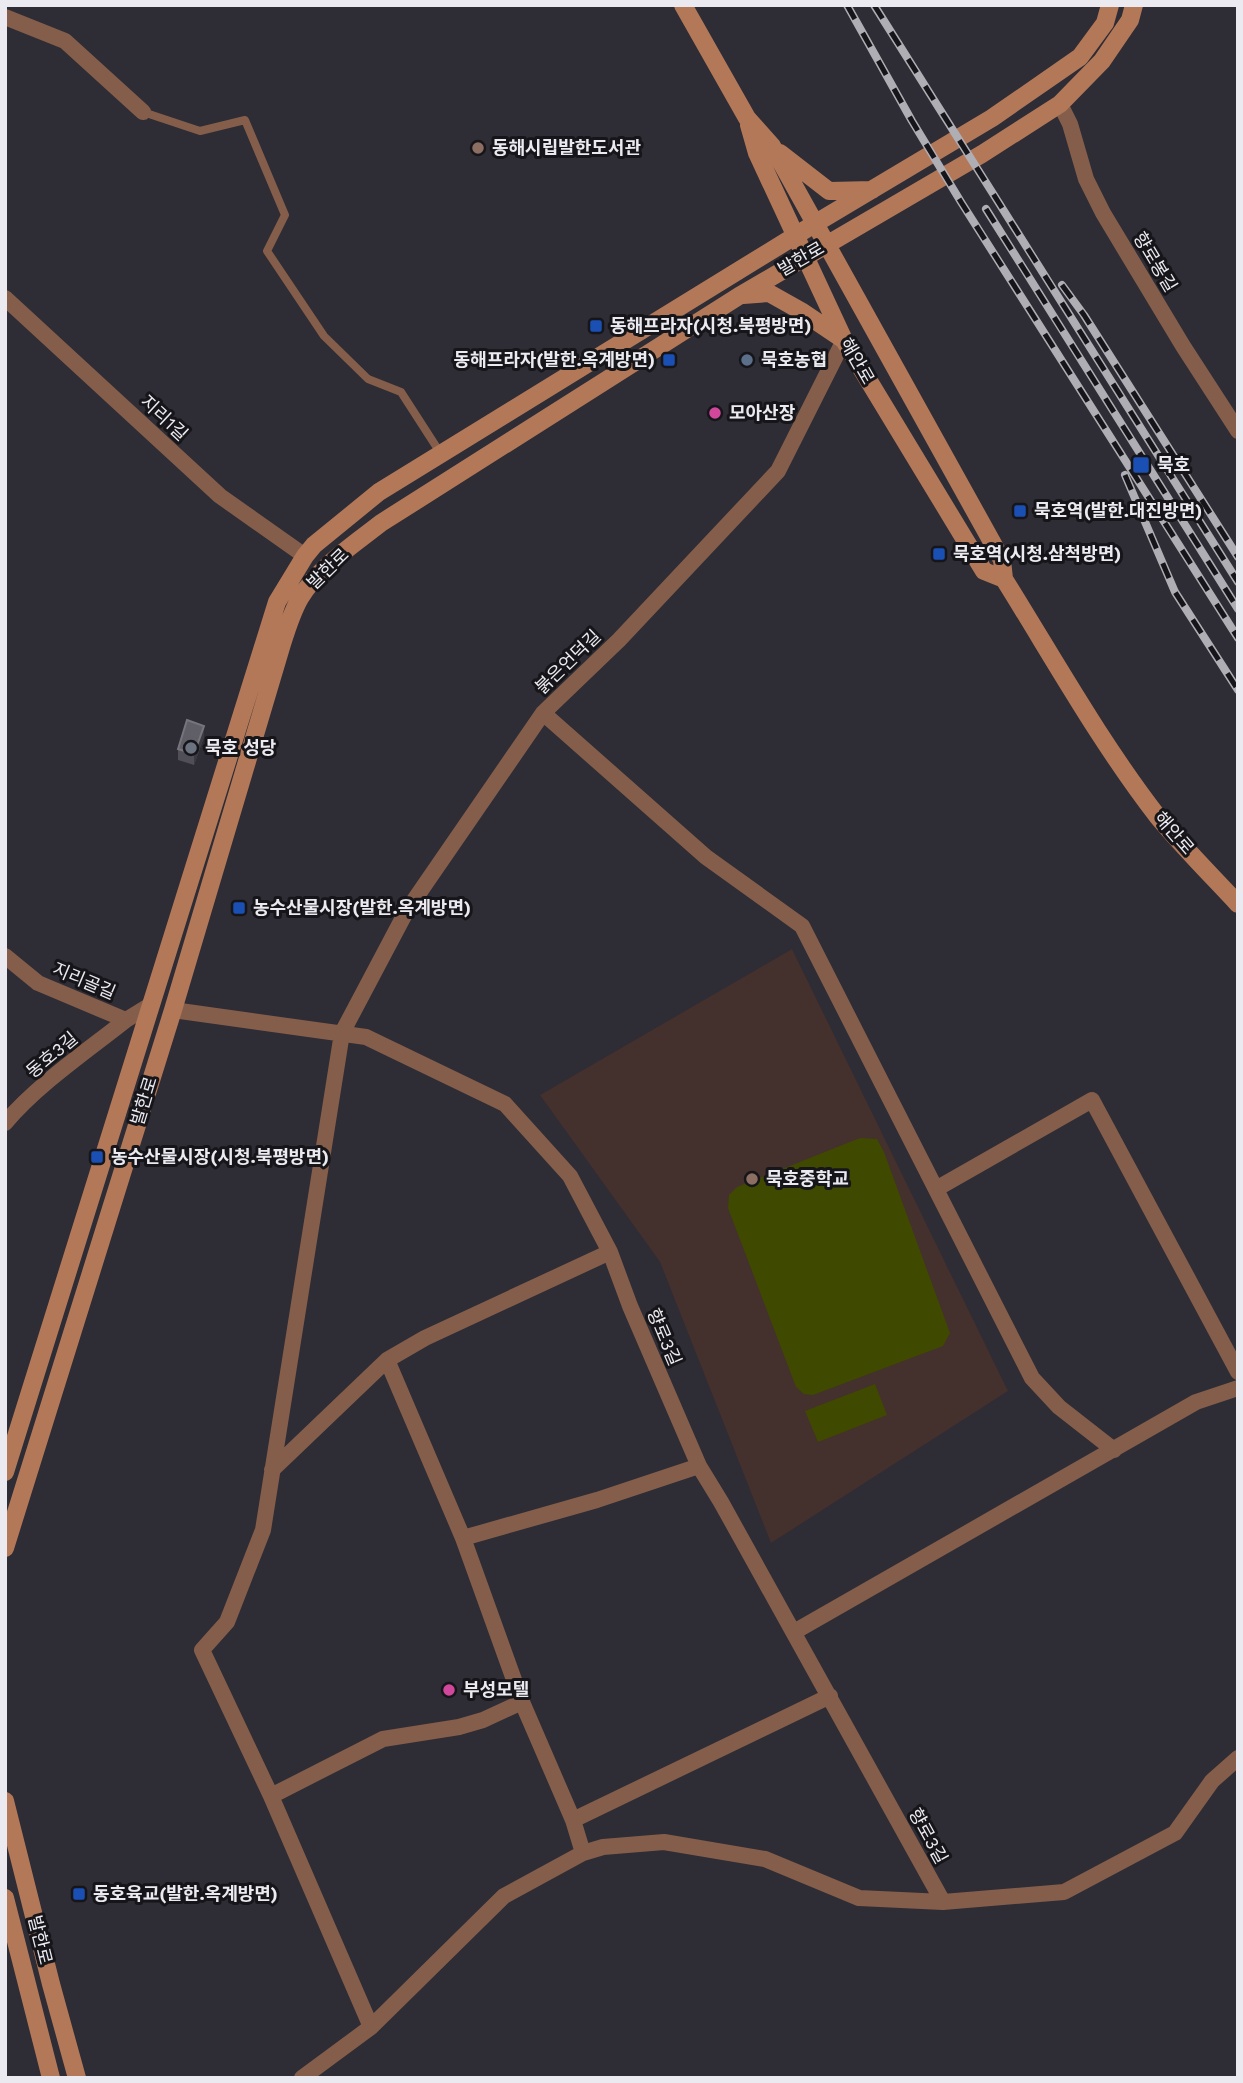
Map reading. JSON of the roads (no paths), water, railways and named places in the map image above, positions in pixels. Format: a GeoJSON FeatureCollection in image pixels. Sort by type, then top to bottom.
{"type":"FeatureCollection","features":[{"type":"Feature","properties":{"kind":"street","name":"해안로"},"geometry":{"type":"LineString","coordinates":[[683,5],[747,118],[772,146],[816,223],[1003,560],[1004,579],[1091,721],[1160,819],[1238,904]]}},
{"type":"Feature","properties":{"kind":"street","name":"발한로"},"geometry":{"type":"LineString","coordinates":[[5,1472],[277,603],[305,556],[314,545],[379,492],[992,118],[1080,57],[1105,23],[1110,5]]}},
{"type":"Feature","properties":{"kind":"street","name":"발한로"},"geometry":{"type":"LineString","coordinates":[[5,1548],[173,1010],[290,618],[300,598],[323,570],[381,523],[739,296],[982,154],[1060,104],[1108,53],[1130,20],[1134,5]]}},
{"type":"Feature","properties":{"kind":"street"},"geometry":{"type":"LineString","coordinates":[[5,18],[65,41],[143,112]]}},
{"type":"Feature","properties":{"kind":"street","name":"향로봉길"},"geometry":{"type":"LineString","coordinates":[[1060,104],[1070,124],[1086,178],[1103,213],[1238,431]]}},
{"type":"Feature","properties":{"kind":"street","name":"해안로"},"geometry":{"type":"LineString","coordinates":[[747,118],[757,153],[844,340],[984,571],[1004,579]]}},
{"type":"Feature","properties":{"kind":"street"},"geometry":{"type":"LineString","coordinates":[[772,146],[829,191],[872,190]]}},
{"type":"Feature","properties":{"kind":"street"},"geometry":{"type":"LineString","coordinates":[[739,296],[769,293],[844,340]]}},
{"type":"Feature","properties":{"kind":"street","name":"지리1길"},"geometry":{"type":"LineString","coordinates":[[5,298],[220,496],[305,556]]}},
{"type":"Feature","properties":{"kind":"street","name":"붉은언덕길"},"geometry":{"type":"LineString","coordinates":[[271,1796],[202,1650],[227,1622],[263,1530],[342,1033],[406,912],[543,713],[619,640],[778,471],[844,340]]}},
{"type":"Feature","properties":{"kind":"street"},"geometry":{"type":"LineString","coordinates":[[305,556],[323,570]]}},
{"type":"Feature","properties":{"kind":"street"},"geometry":{"type":"LineString","coordinates":[[543,713],[706,857],[802,926],[1032,1378],[1059,1407],[1114,1450]]}},
{"type":"Feature","properties":{"kind":"street","name":"지리골길"},"geometry":{"type":"LineString","coordinates":[[5,956],[38,983],[126,1020],[152,1004]]}},
{"type":"Feature","properties":{"kind":"street"},"geometry":{"type":"LineString","coordinates":[[152,1004],[173,1010]]}},
{"type":"Feature","properties":{"kind":"street","name":"향로3길"},"geometry":{"type":"LineString","coordinates":[[173,1010],[366,1037],[505,1104],[570,1176],[610,1252],[630,1306],[699,1466],[943,1902]]}},
{"type":"Feature","properties":{"kind":"street","name":"동호3길"},"geometry":{"type":"LineString","coordinates":[[5,1124],[53,1078],[126,1020]]}},
{"type":"Feature","properties":{"kind":"street"},"geometry":{"type":"LineString","coordinates":[[936,1189],[1092,1100],[1238,1372]]}},
{"type":"Feature","properties":{"kind":"street"},"geometry":{"type":"LineString","coordinates":[[272,1470],[387,1360],[425,1338],[610,1252]]}},
{"type":"Feature","properties":{"kind":"street"},"geometry":{"type":"LineString","coordinates":[[387,1360],[463,1538],[522,1702],[573,1821],[583,1853]]}},
{"type":"Feature","properties":{"kind":"street"},"geometry":{"type":"LineString","coordinates":[[794,1632],[1196,1402],[1238,1388]]}},
{"type":"Feature","properties":{"kind":"street"},"geometry":{"type":"LineString","coordinates":[[463,1538],[597,1500],[699,1466]]}},
{"type":"Feature","properties":{"kind":"street"},"geometry":{"type":"LineString","coordinates":[[573,1821],[830,1696]]}},
{"type":"Feature","properties":{"kind":"street"},"geometry":{"type":"LineString","coordinates":[[371,2027],[271,1796],[383,1739],[459,1727],[483,1720],[522,1702]]}},
{"type":"Feature","properties":{"kind":"street"},"geometry":{"type":"LineString","coordinates":[[302,2078],[371,2027],[504,1896],[583,1853],[603,1847],[664,1842],[765,1859],[859,1898],[943,1902],[1064,1892],[1175,1833],[1212,1781],[1238,1758]]}},
{"type":"Feature","properties":{"kind":"street","name":"발한로"},"geometry":{"type":"LineString","coordinates":[[5,1801],[77,2078]]}},
{"type":"Feature","properties":{"kind":"street","name":"발한로"},"geometry":{"type":"LineString","coordinates":[[5,1898],[51,2078]]}},
{"type":"Feature","properties":{"kind":"lane"},"geometry":{"type":"LineString","coordinates":[[143,112],[200,131],[245,120],[285,215],[267,251],[324,336],[368,379],[401,392],[441,454]]}},
{"type":"Feature","properties":{"kind":"railway"},"geometry":{"type":"LineString","coordinates":[[847,5],[961,202],[1238,638]]}},
{"type":"Feature","properties":{"kind":"railway"},"geometry":{"type":"LineString","coordinates":[[874,5],[1238,582]]}},
{"type":"Feature","properties":{"kind":"railway"},"geometry":{"type":"LineString","coordinates":[[986,209],[1238,609]]}},
{"type":"Feature","properties":{"kind":"railway"},"geometry":{"type":"LineString","coordinates":[[1062,285],[1084,315],[1238,557]]}},
{"type":"Feature","properties":{"kind":"railway"},"geometry":{"type":"LineString","coordinates":[[1125,475],[1175,592],[1238,690]]}},
{"type":"Feature","properties":{"kind":"place","name":"동해시립발한도서관"},"geometry":{"type":"Point","coordinates":[478,148]}},
{"type":"Feature","properties":{"kind":"place","name":"동해프라자(시청.북평방면)"},"geometry":{"type":"Point","coordinates":[596,326]}},
{"type":"Feature","properties":{"kind":"place","name":"동해프라자(발한.옥계방면)"},"geometry":{"type":"Point","coordinates":[669,360]}},
{"type":"Feature","properties":{"kind":"place","name":"묵호농협"},"geometry":{"type":"Point","coordinates":[747,360]}},
{"type":"Feature","properties":{"kind":"place","name":"모아산장"},"geometry":{"type":"Point","coordinates":[715,413]}},
{"type":"Feature","properties":{"kind":"place","name":"묵호"},"geometry":{"type":"Point","coordinates":[1141,465]}},
{"type":"Feature","properties":{"kind":"place","name":"묵호역(발한.대진방면)"},"geometry":{"type":"Point","coordinates":[1020,511]}},
{"type":"Feature","properties":{"kind":"place","name":"묵호역(시청.삼척방면)"},"geometry":{"type":"Point","coordinates":[939,554]}},
{"type":"Feature","properties":{"kind":"place","name":"묵호 성당"},"geometry":{"type":"Point","coordinates":[191,748]}},
{"type":"Feature","properties":{"kind":"place","name":"농수산물시장(발한.옥계방면)"},"geometry":{"type":"Point","coordinates":[239,908]}},
{"type":"Feature","properties":{"kind":"place","name":"농수산물시장(시청.북평방면)"},"geometry":{"type":"Point","coordinates":[97,1157]}},
{"type":"Feature","properties":{"kind":"place","name":"묵호중학교"},"geometry":{"type":"Point","coordinates":[752,1179]}},
{"type":"Feature","properties":{"kind":"place","name":"부성모텔"},"geometry":{"type":"Point","coordinates":[449,1690]}},
{"type":"Feature","properties":{"kind":"place","name":"동호육교(발한.옥계방면)"},"geometry":{"type":"Point","coordinates":[79,1894]}}]}
